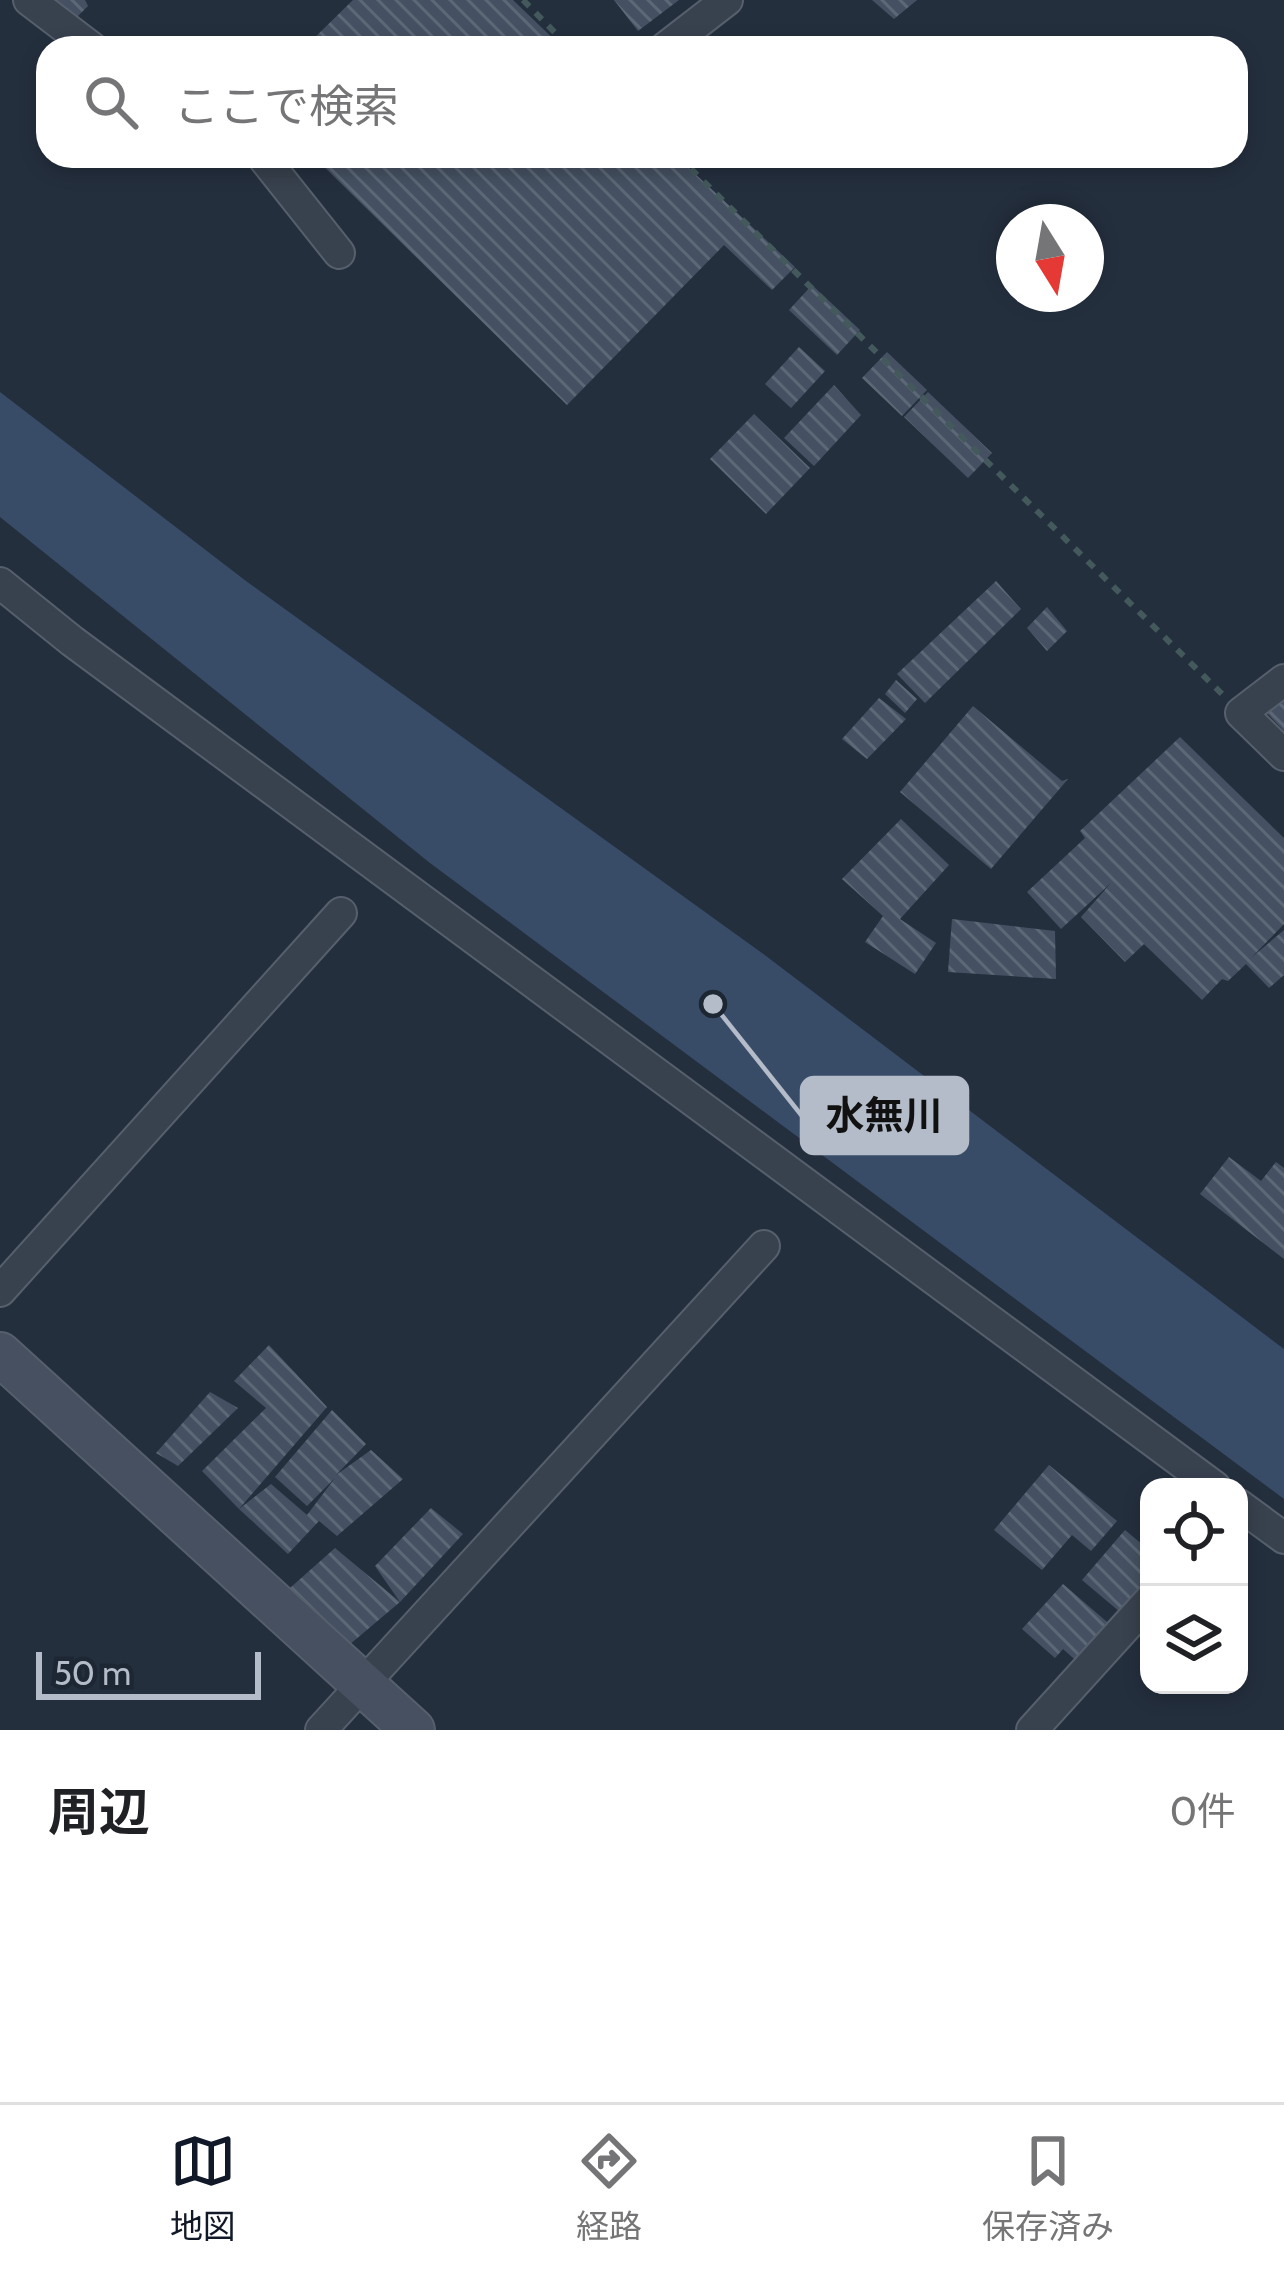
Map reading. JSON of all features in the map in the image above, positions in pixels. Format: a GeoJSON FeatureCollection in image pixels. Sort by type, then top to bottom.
{"type":"FeatureCollection","features":[{"type":"Feature","properties":{"kind":"street"},"geometry":{"type":"LineString","coordinates":[[29,0],[76,36]]}},
{"type":"Feature","properties":{"kind":"street"},"geometry":{"type":"LineString","coordinates":[[680,36],[727,0]]}},
{"type":"Feature","properties":{"kind":"street"},"geometry":{"type":"LineString","coordinates":[[271,168],[339,254]]}},
{"type":"Feature","properties":{"kind":"street"},"geometry":{"type":"LineString","coordinates":[[0,584],[1189,1478]]}},
{"type":"Feature","properties":{"kind":"street"},"geometry":{"type":"LineString","coordinates":[[1284,680],[1241,713],[1284,755]]}},
{"type":"Feature","properties":{"kind":"street"},"geometry":{"type":"LineString","coordinates":[[0,1291],[341,913]]}},
{"type":"Feature","properties":{"kind":"street"},"geometry":{"type":"LineString","coordinates":[[321,1730],[764,1246]]}},
{"type":"Feature","properties":{"kind":"street"},"geometry":{"type":"LineString","coordinates":[[0,1354],[413,1730]]}},
{"type":"Feature","properties":{"kind":"street"},"geometry":{"type":"LineString","coordinates":[[1248,1511],[1284,1538]]}},
{"type":"Feature","properties":{"kind":"street"},"geometry":{"type":"LineString","coordinates":[[1032,1730],[1140,1611]]}},
{"type":"Feature","properties":{"kind":"path"},"geometry":{"type":"LineString","coordinates":[[523,0],[558,36]]}},
{"type":"Feature","properties":{"kind":"path"},"geometry":{"type":"LineString","coordinates":[[690,168],[1241,713]]}},
{"type":"Feature","properties":{"kind":"water"},"geometry":{"type":"Polygon","coordinates":[[[0,392],[246,581],[766,956],[1284,1349],[1284,1499],[430,863],[0,517],[0,392]]]}},
{"type":"Feature","properties":{"kind":"building"},"geometry":{"type":"Polygon","coordinates":[[[51,0],[85,0],[88,6],[69,25],[51,0]]]}},
{"type":"Feature","properties":{"kind":"building"},"geometry":{"type":"Polygon","coordinates":[[[353,0],[513,0],[550,36],[316,36],[353,0]]]}},
{"type":"Feature","properties":{"kind":"building"},"geometry":{"type":"Polygon","coordinates":[[[614,0],[679,0],[638,31],[614,0]]]}},
{"type":"Feature","properties":{"kind":"building"},"geometry":{"type":"Polygon","coordinates":[[[872,0],[917,0],[894,19],[872,0]]]}},
{"type":"Feature","properties":{"kind":"building"},"geometry":{"type":"Polygon","coordinates":[[[325,168],[689,168],[795,267],[772,290],[724,245],[567,405],[325,168]]]}},
{"type":"Feature","properties":{"kind":"building"},"geometry":{"type":"Polygon","coordinates":[[[812,285],[860,330],[837,355],[789,310],[812,285]]]}},
{"type":"Feature","properties":{"kind":"building"},"geometry":{"type":"Polygon","coordinates":[[[799,347],[825,371],[791,408],[765,384],[799,347]]]}},
{"type":"Feature","properties":{"kind":"building"},"geometry":{"type":"Polygon","coordinates":[[[887,352],[927,390],[902,416],[862,378],[887,352]]]}},
{"type":"Feature","properties":{"kind":"building"},"geometry":{"type":"Polygon","coordinates":[[[834,385],[861,415],[814,466],[784,438],[834,385]]]}},
{"type":"Feature","properties":{"kind":"building"},"geometry":{"type":"Polygon","coordinates":[[[928,392],[992,453],[968,478],[904,417],[928,392]]]}},
{"type":"Feature","properties":{"kind":"building"},"geometry":{"type":"Polygon","coordinates":[[[754,414],[810,468],[766,514],[710,459],[754,414]]]}},
{"type":"Feature","properties":{"kind":"building"},"geometry":{"type":"Polygon","coordinates":[[[996,581],[1021,609],[925,703],[897,674],[996,581]]]}},
{"type":"Feature","properties":{"kind":"building"},"geometry":{"type":"Polygon","coordinates":[[[1047,607],[1067,631],[1047,651],[1027,628],[1047,607]]]}},
{"type":"Feature","properties":{"kind":"building"},"geometry":{"type":"Polygon","coordinates":[[[896,680],[917,699],[905,713],[885,694],[896,680]]]}},
{"type":"Feature","properties":{"kind":"building"},"geometry":{"type":"Polygon","coordinates":[[[1284,696],[1284,731],[1267,713],[1284,696]]]}},
{"type":"Feature","properties":{"kind":"building"},"geometry":{"type":"Polygon","coordinates":[[[879,698],[906,719],[867,759],[842,739],[879,698]]]}},
{"type":"Feature","properties":{"kind":"building"},"geometry":{"type":"Polygon","coordinates":[[[973,706],[1062,781],[1068,779],[991,869],[900,792],[973,706]]]}},
{"type":"Feature","properties":{"kind":"building"},"geometry":{"type":"Polygon","coordinates":[[[1180,737],[1284,838],[1284,924],[1252,957],[1284,930],[1284,975],[1269,988],[1246,964],[1202,1000],[1144,944],[1125,962],[1081,917],[1111,883],[1061,929],[1027,892],[1085,838],[1080,831],[1180,737]]]}},
{"type":"Feature","properties":{"kind":"building"},"geometry":{"type":"Polygon","coordinates":[[[901,819],[949,865],[900,919],[936,943],[915,974],[865,942],[883,916],[842,879],[901,819]]]}},
{"type":"Feature","properties":{"kind":"building"},"geometry":{"type":"Polygon","coordinates":[[[952,919],[1055,931],[1056,979],[948,972],[952,919]]]}},
{"type":"Feature","properties":{"kind":"building"},"geometry":{"type":"Polygon","coordinates":[[[1229,1157],[1261,1181],[1276,1162],[1284,1168],[1284,1259],[1200,1194],[1229,1157]]]}},
{"type":"Feature","properties":{"kind":"building"},"geometry":{"type":"Polygon","coordinates":[[[269,1345],[327,1407],[239,1509],[202,1471],[266,1408],[234,1381],[269,1345]]]}},
{"type":"Feature","properties":{"kind":"building"},"geometry":{"type":"Polygon","coordinates":[[[210,1392],[238,1408],[178,1466],[156,1453],[210,1392]]]}},
{"type":"Feature","properties":{"kind":"building"},"geometry":{"type":"Polygon","coordinates":[[[332,1410],[366,1444],[336,1475],[371,1450],[403,1479],[337,1536],[319,1521],[288,1554],[239,1509],[271,1484],[307,1515],[335,1478],[307,1506],[275,1477],[332,1410]]]}},
{"type":"Feature","properties":{"kind":"building"},"geometry":{"type":"Polygon","coordinates":[[[1049,1465],[1117,1521],[1091,1551],[1072,1535],[1042,1570],[994,1530],[1049,1465]]]}},
{"type":"Feature","properties":{"kind":"building"},"geometry":{"type":"Polygon","coordinates":[[[431,1508],[463,1534],[400,1602],[375,1566],[431,1508]]]}},
{"type":"Feature","properties":{"kind":"building"},"geometry":{"type":"Polygon","coordinates":[[[1125,1530],[1140,1542],[1140,1589],[1120,1612],[1082,1580],[1125,1530]]]}},
{"type":"Feature","properties":{"kind":"building"},"geometry":{"type":"Polygon","coordinates":[[[335,1548],[400,1602],[349,1645],[290,1588],[335,1548]]]}},
{"type":"Feature","properties":{"kind":"building"},"geometry":{"type":"Polygon","coordinates":[[[1063,1584],[1114,1628],[1081,1665],[1063,1649],[1055,1658],[1022,1629],[1063,1584]]]}},
{"type":"Feature","properties":{"kind":"place","name":"水無川"},"geometry":{"type":"Point","coordinates":[713,1004]}}]}
